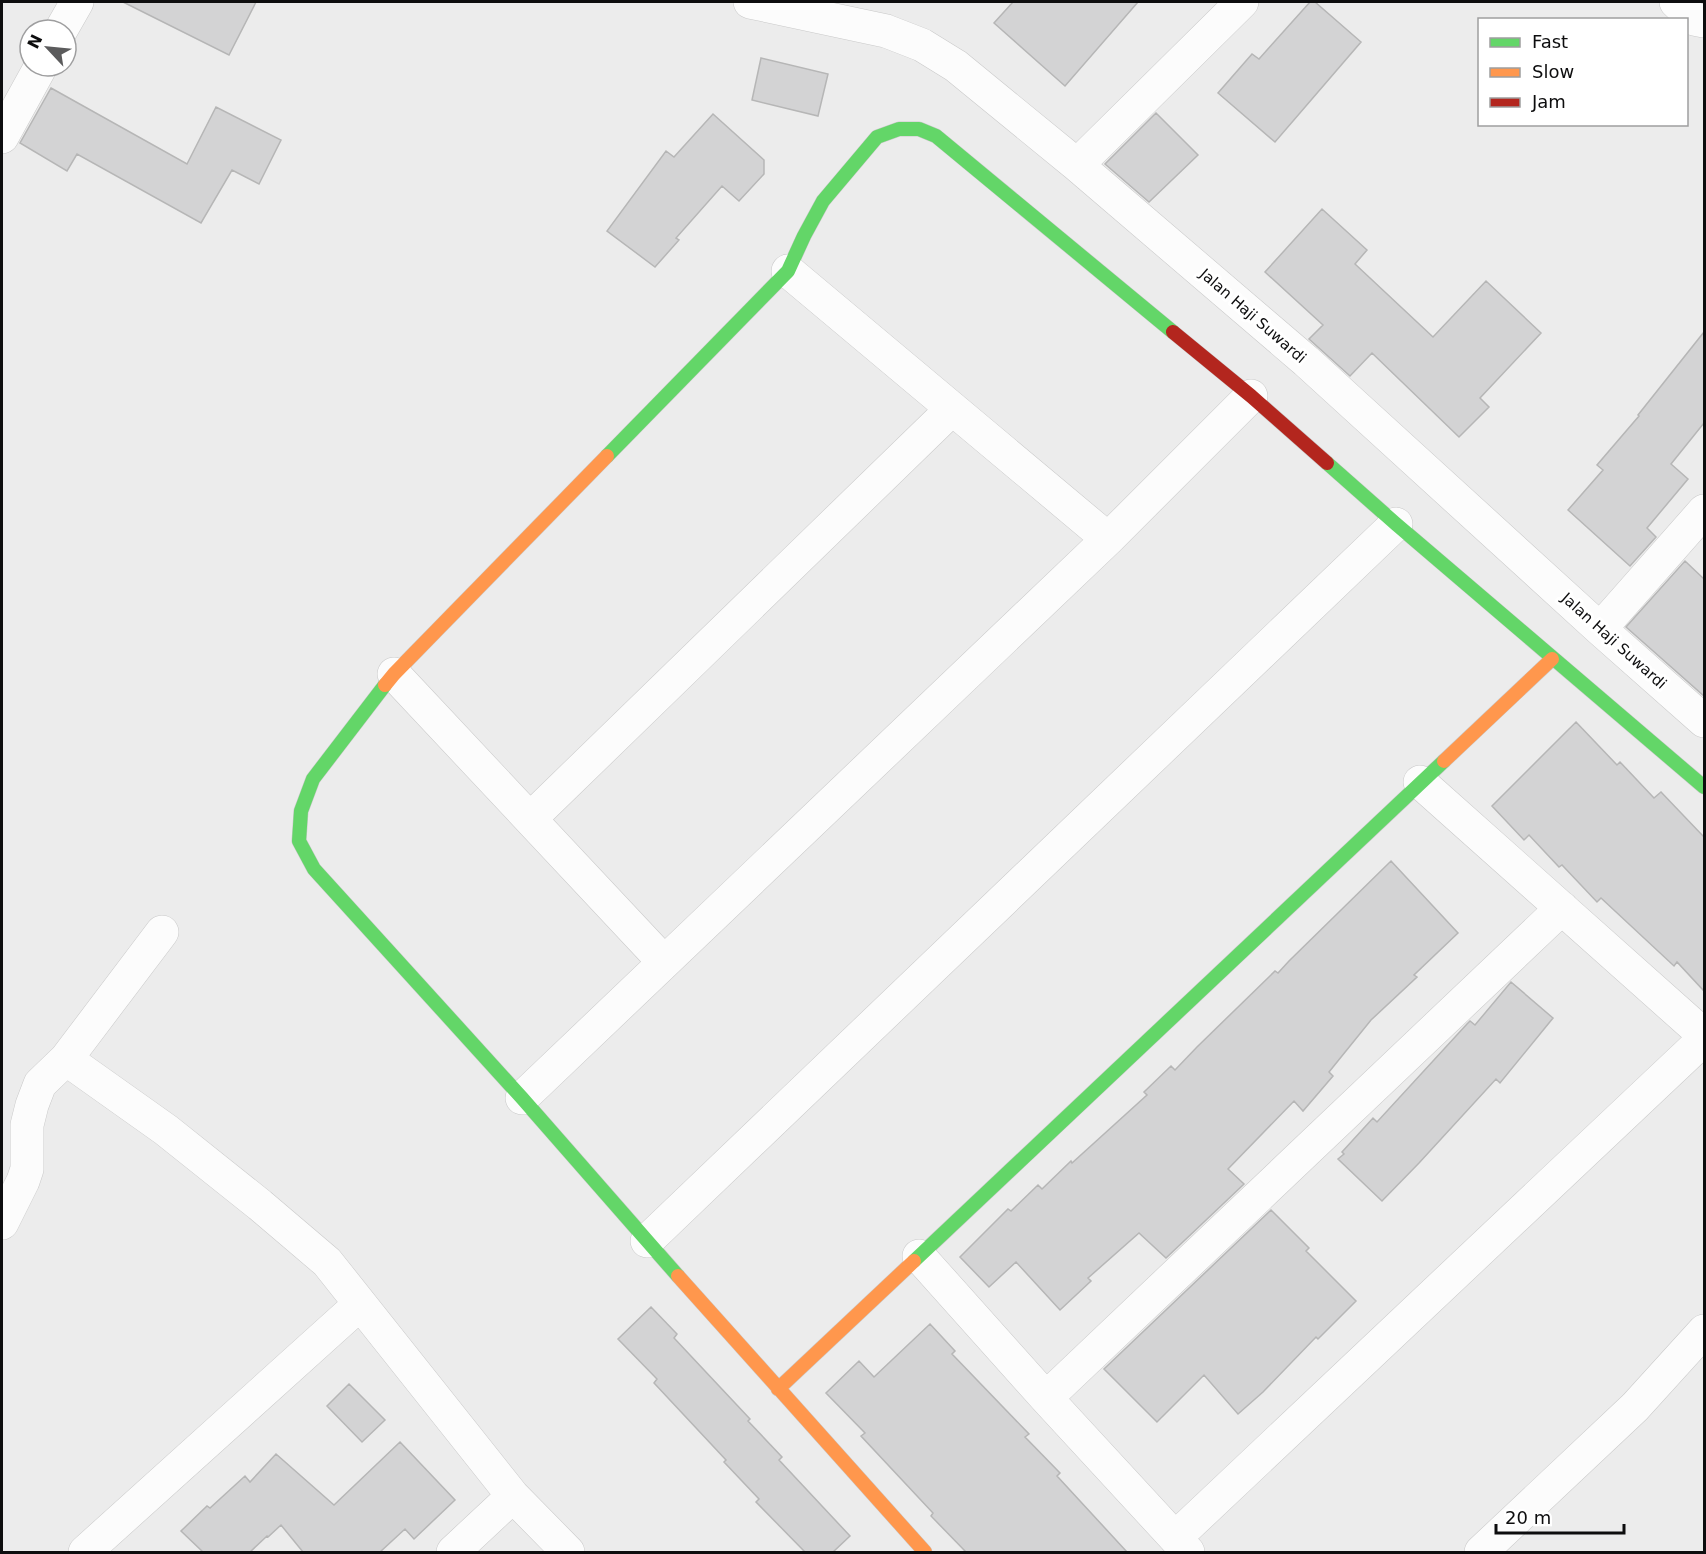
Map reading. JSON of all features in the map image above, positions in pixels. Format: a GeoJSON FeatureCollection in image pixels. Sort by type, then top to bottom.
{"type":"FeatureCollection","features":[{"type":"Feature","properties":{"kind":"street"},"geometry":{"type":"LineString","coordinates":[[68,18],[77,2]]}},
{"type":"Feature","properties":{"kind":"street","name":"Jalan Haji Suwardi"},"geometry":{"type":"LineString","coordinates":[[750,2],[886,31],[922,45],[957,66],[1077,165],[1306,361],[1704,721]]}},
{"type":"Feature","properties":{"kind":"street"},"geometry":{"type":"LineString","coordinates":[[1077,165],[1242,2]]}},
{"type":"Feature","properties":{"kind":"street"},"geometry":{"type":"LineString","coordinates":[[1676,2],[1694,19],[1704,21]]}},
{"type":"Feature","properties":{"kind":"street"},"geometry":{"type":"LineString","coordinates":[[2,137],[34,78]]}},
{"type":"Feature","properties":{"kind":"street"},"geometry":{"type":"LineString","coordinates":[[925,1552],[522,1098],[314,869],[299,842],[301,811],[313,779],[394,674],[788,271],[823,201],[877,137],[899,129],[919,129],[936,136],[1251,396],[1552,659],[1704,787]]}},
{"type":"Feature","properties":{"kind":"street"},"geometry":{"type":"LineString","coordinates":[[788,271],[1108,539]]}},
{"type":"Feature","properties":{"kind":"street"},"geometry":{"type":"LineString","coordinates":[[522,1098],[1108,539],[1251,396]]}},
{"type":"Feature","properties":{"kind":"street"},"geometry":{"type":"LineString","coordinates":[[530,819],[952,409]]}},
{"type":"Feature","properties":{"kind":"street"},"geometry":{"type":"LineString","coordinates":[[1600,629],[1704,511]]}},
{"type":"Feature","properties":{"kind":"street"},"geometry":{"type":"LineString","coordinates":[[647,1241],[1396,524]]}},
{"type":"Feature","properties":{"kind":"street"},"geometry":{"type":"LineString","coordinates":[[778,1389],[1552,659]]}},
{"type":"Feature","properties":{"kind":"street"},"geometry":{"type":"LineString","coordinates":[[394,674],[664,962]]}},
{"type":"Feature","properties":{"kind":"street"},"geometry":{"type":"LineString","coordinates":[[919,1256],[1181,1545],[1704,1037],[1420,782]]}},
{"type":"Feature","properties":{"kind":"street"},"geometry":{"type":"LineString","coordinates":[[1046,1398],[1562,908]]}},
{"type":"Feature","properties":{"kind":"street"},"geometry":{"type":"LineString","coordinates":[[2,1223],[27,1169],[27,1125],[40,1084],[66,1059],[162,932]]}},
{"type":"Feature","properties":{"kind":"street"},"geometry":{"type":"LineString","coordinates":[[66,1059],[166,1130],[327,1262],[513,1496],[568,1552]]}},
{"type":"Feature","properties":{"kind":"street"},"geometry":{"type":"LineString","coordinates":[[85,1552],[360,1304]]}},
{"type":"Feature","properties":{"kind":"street"},"geometry":{"type":"LineString","coordinates":[[1481,1552],[1635,1407],[1704,1331]]}},
{"type":"Feature","properties":{"kind":"street"},"geometry":{"type":"LineString","coordinates":[[453,1552],[513,1496]]}},
{"type":"Feature","properties":{"kind":"building"},"geometry":{"type":"Polygon","coordinates":[[[123,2],[256,2],[229,55],[123,2]]]}},
{"type":"Feature","properties":{"kind":"building"},"geometry":{"type":"Polygon","coordinates":[[[1013,2],[1138,2],[1065,86],[994,23],[1013,2]]]}},
{"type":"Feature","properties":{"kind":"building"},"geometry":{"type":"Polygon","coordinates":[[[1310,2],[1315,2],[1361,42],[1275,142],[1218,93],[1252,54],[1259,59],[1310,2]]]}},
{"type":"Feature","properties":{"kind":"building"},"geometry":{"type":"Polygon","coordinates":[[[761,58],[828,74],[818,116],[752,100],[761,58]]]}},
{"type":"Feature","properties":{"kind":"building"},"geometry":{"type":"Polygon","coordinates":[[[51,88],[187,164],[216,107],[281,140],[259,184],[232,170],[201,223],[77,154],[67,171],[20,143],[51,88]]]}},
{"type":"Feature","properties":{"kind":"building"},"geometry":{"type":"Polygon","coordinates":[[[1156,113],[1198,155],[1149,202],[1105,164],[1156,113]]]}},
{"type":"Feature","properties":{"kind":"building"},"geometry":{"type":"Polygon","coordinates":[[[713,114],[764,160],[764,174],[739,201],[722,186],[676,238],[679,240],[655,267],[607,231],[666,151],[674,157],[713,114]]]}},
{"type":"Feature","properties":{"kind":"building"},"geometry":{"type":"Polygon","coordinates":[[[1322,209],[1367,250],[1355,264],[1433,337],[1486,281],[1541,333],[1480,398],[1489,407],[1459,437],[1372,353],[1350,376],[1309,339],[1323,325],[1265,272],[1322,209]]]}},
{"type":"Feature","properties":{"kind":"building"},"geometry":{"type":"Polygon","coordinates":[[[1704,332],[1704,423],[1671,464],[1688,479],[1647,528],[1656,537],[1630,566],[1568,510],[1603,470],[1597,465],[1639,416],[1704,332]]]}},
{"type":"Feature","properties":{"kind":"building"},"geometry":{"type":"Polygon","coordinates":[[[1685,561],[1704,579],[1704,696],[1626,627],[1685,561]]]}},
{"type":"Feature","properties":{"kind":"building"},"geometry":{"type":"Polygon","coordinates":[[[1576,722],[1617,765],[1620,762],[1654,798],[1661,792],[1704,837],[1704,991],[1677,962],[1674,966],[1601,898],[1597,902],[1529,835],[1524,840],[1492,806],[1576,722]]]}},
{"type":"Feature","properties":{"kind":"building"},"geometry":{"type":"Polygon","coordinates":[[[1391,861],[1458,933],[1414,975],[1417,977],[1371,1020],[1329,1072],[1333,1076],[1303,1111],[1294,1101],[1228,1169],[1244,1184],[1166,1258],[1139,1233],[1088,1278],[1091,1281],[1060,1310],[1016,1262],[989,1287],[960,1257],[1008,1209],[1011,1211],[1038,1185],[1042,1189],[1071,1161],[1072,1163],[1147,1095],[1144,1092],[1171,1066],[1175,1070],[1275,971],[1278,973],[1391,861]]]}},
{"type":"Feature","properties":{"kind":"building"},"geometry":{"type":"Polygon","coordinates":[[[1511,982],[1553,1018],[1500,1083],[1496,1079],[1382,1201],[1338,1159],[1344,1154],[1342,1152],[1373,1118],[1377,1122],[1470,1021],[1475,1025],[1511,982]]]}},
{"type":"Feature","properties":{"kind":"building"},"geometry":{"type":"Polygon","coordinates":[[[1271,1210],[1309,1248],[1306,1251],[1356,1301],[1238,1414],[1204,1375],[1157,1422],[1104,1369],[1271,1210]]]}},
{"type":"Feature","properties":{"kind":"building"},"geometry":{"type":"Polygon","coordinates":[[[651,1307],[677,1334],[674,1338],[750,1419],[748,1421],[782,1457],[779,1460],[850,1536],[833,1552],[805,1552],[756,1502],[759,1499],[724,1462],[726,1460],[654,1383],[657,1379],[618,1339],[651,1307]]]}},
{"type":"Feature","properties":{"kind":"building"},"geometry":{"type":"Polygon","coordinates":[[[930,1324],[955,1351],[952,1354],[1029,1434],[1025,1437],[1060,1473],[1057,1476],[1127,1552],[966,1552],[861,1436],[865,1433],[826,1393],[859,1361],[874,1377],[930,1324]]]}},
{"type":"Feature","properties":{"kind":"building"},"geometry":{"type":"Polygon","coordinates":[[[349,1384],[385,1420],[362,1442],[327,1406],[349,1384]]]}},
{"type":"Feature","properties":{"kind":"building"},"geometry":{"type":"Polygon","coordinates":[[[400,1442],[455,1500],[414,1539],[405,1529],[380,1552],[303,1552],[281,1525],[250,1552],[203,1552],[181,1531],[207,1506],[210,1508],[245,1476],[250,1482],[276,1454],[334,1505],[400,1442]]]}},
{"type":"Feature","properties":{"kind":"traffic: fast"},"geometry":{"type":"LineString","coordinates":[[607,456],[788,271],[823,201],[877,137],[899,129],[919,129],[936,136],[1173,332]]}},
{"type":"Feature","properties":{"kind":"traffic: fast"},"geometry":{"type":"LineString","coordinates":[[1327,463],[1704,787]]}},
{"type":"Feature","properties":{"kind":"traffic: fast"},"geometry":{"type":"LineString","coordinates":[[385,685],[313,779],[301,811],[299,841],[314,869],[522,1098],[678,1276]]}},
{"type":"Feature","properties":{"kind":"traffic: fast"},"geometry":{"type":"LineString","coordinates":[[914,1261],[1444,761]]}},
{"type":"Feature","properties":{"kind":"traffic: slow"},"geometry":{"type":"LineString","coordinates":[[385,685],[607,456]]}},
{"type":"Feature","properties":{"kind":"traffic: slow"},"geometry":{"type":"LineString","coordinates":[[1444,761],[1552,659]]}},
{"type":"Feature","properties":{"kind":"traffic: slow"},"geometry":{"type":"LineString","coordinates":[[778,1389],[914,1261]]}},
{"type":"Feature","properties":{"kind":"traffic: slow"},"geometry":{"type":"LineString","coordinates":[[678,1276],[925,1552]]}},
{"type":"Feature","properties":{"kind":"traffic: jam"},"geometry":{"type":"LineString","coordinates":[[1173,332],[1327,463]]}}]}
